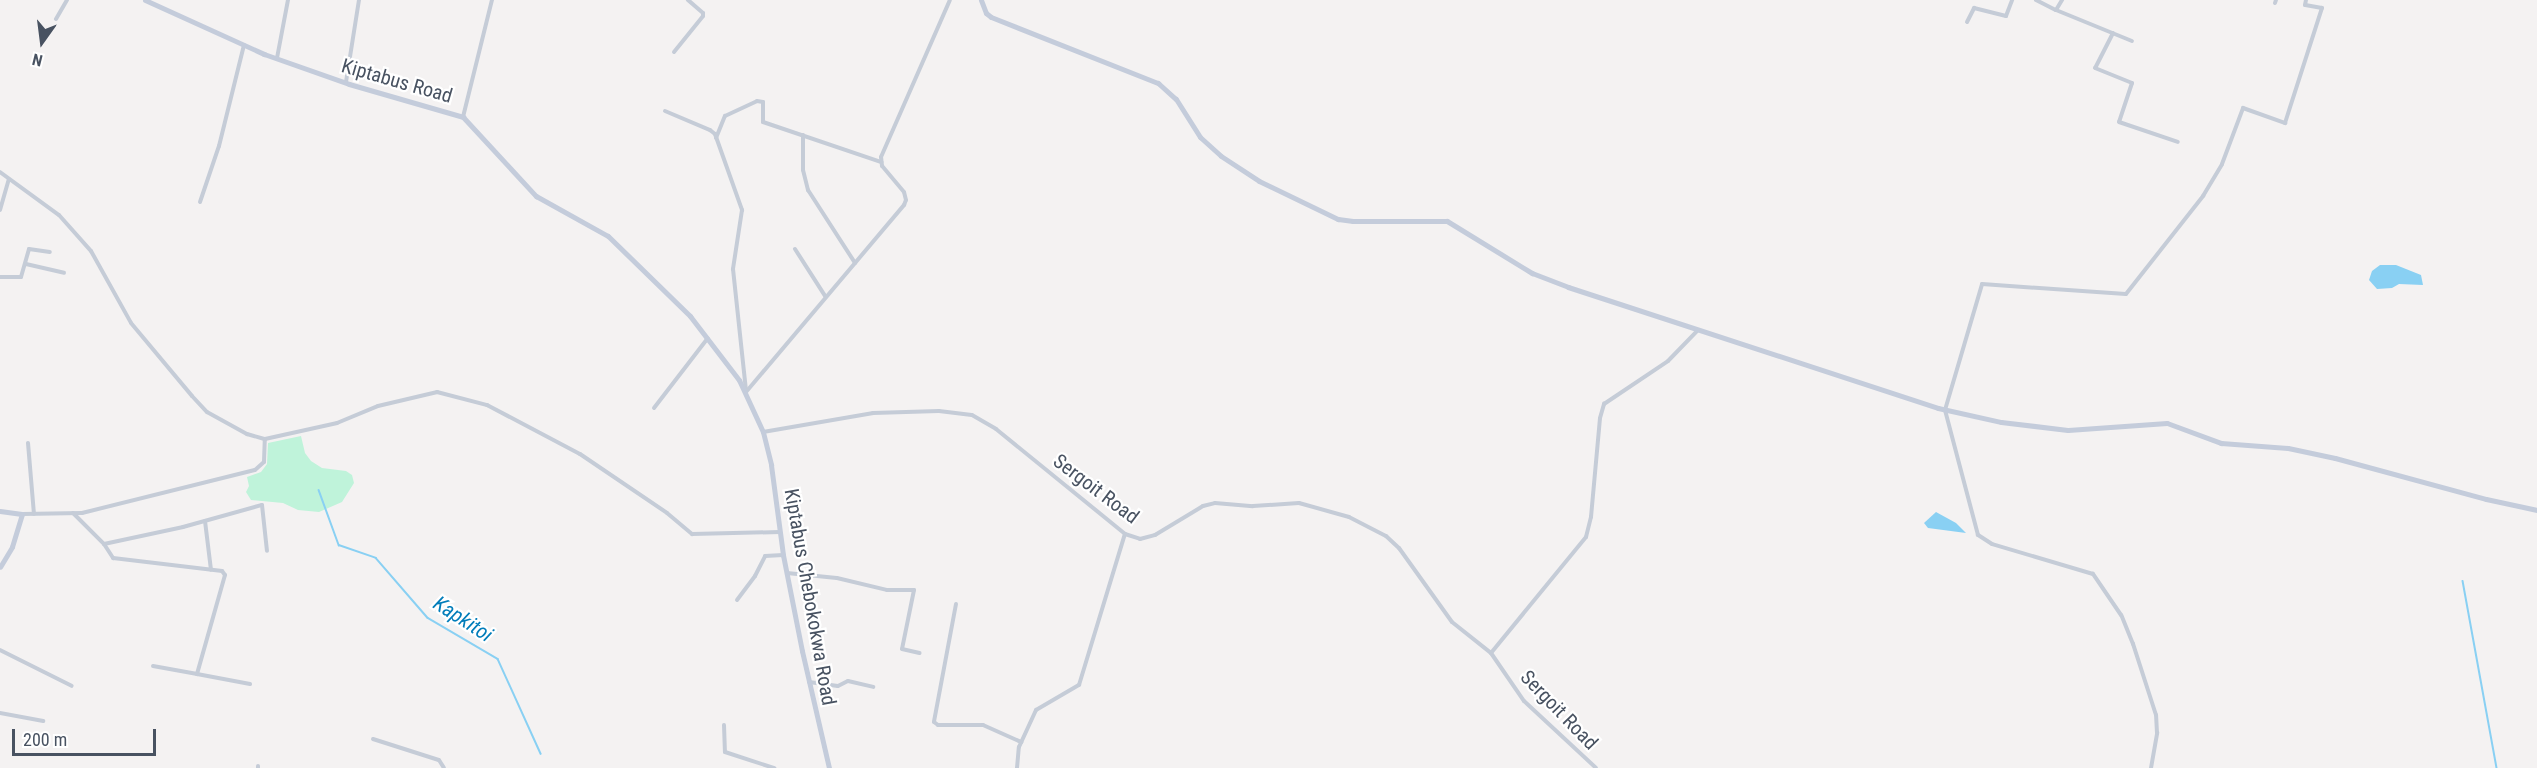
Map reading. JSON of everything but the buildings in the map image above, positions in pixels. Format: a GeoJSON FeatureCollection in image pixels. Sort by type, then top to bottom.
{"type":"FeatureCollection","features":[{"type":"Feature","properties":{"kind":"street"},"geometry":{"type":"LineString","coordinates":[[56,19],[67,0]]}},
{"type":"Feature","properties":{"kind":"street","name":"Kiptabus Road"},"geometry":{"type":"LineString","coordinates":[[145,0],[277,58],[346,82],[463,117],[536,196],[608,237],[690,316],[746,392],[763,432]]}},
{"type":"Feature","properties":{"kind":"street"},"geometry":{"type":"LineString","coordinates":[[277,58],[288,0]]}},
{"type":"Feature","properties":{"kind":"street"},"geometry":{"type":"LineString","coordinates":[[346,82],[359,0]]}},
{"type":"Feature","properties":{"kind":"street"},"geometry":{"type":"LineString","coordinates":[[463,117],[492,0]]}},
{"type":"Feature","properties":{"kind":"street"},"geometry":{"type":"LineString","coordinates":[[674,51],[704,13],[688,0]]}},
{"type":"Feature","properties":{"kind":"street"},"geometry":{"type":"LineString","coordinates":[[881,162],[891,130],[950,0]]}},
{"type":"Feature","properties":{"kind":"street"},"geometry":{"type":"LineString","coordinates":[[981,0],[986,13],[991,17],[1158,84],[1176,99],[1200,137],[1221,156],[1294,200],[1345,220],[1447,221],[1532,273],[1698,330],[1945,410],[2001,422],[2068,430],[2167,423],[2221,443],[2288,448],[2537,510]]}},
{"type":"Feature","properties":{"kind":"street"},"geometry":{"type":"LineString","coordinates":[[1967,22],[1974,8],[2006,16],[2012,0]]}},
{"type":"Feature","properties":{"kind":"street"},"geometry":{"type":"LineString","coordinates":[[2036,0],[2132,41]]}},
{"type":"Feature","properties":{"kind":"street"},"geometry":{"type":"LineString","coordinates":[[2056,10],[2062,0]]}},
{"type":"Feature","properties":{"kind":"street"},"geometry":{"type":"LineString","coordinates":[[2151,768],[2157,733],[2156,715],[2121,615],[2093,574],[2003,547],[1978,535],[1945,410],[1982,284],[2126,294],[2203,196],[2222,164],[2243,108],[2285,123],[2322,8],[2305,5],[2306,0]]}},
{"type":"Feature","properties":{"kind":"street"},"geometry":{"type":"LineString","coordinates":[[2113,33],[2095,68],[2132,83],[2119,122],[2178,142]]}},
{"type":"Feature","properties":{"kind":"street"},"geometry":{"type":"LineString","coordinates":[[200,202],[219,146],[244,45]]}},
{"type":"Feature","properties":{"kind":"street"},"geometry":{"type":"LineString","coordinates":[[716,138],[725,116],[757,101],[763,102],[763,122],[881,162],[904,192],[906,200],[903,208],[825,296],[746,392]]}},
{"type":"Feature","properties":{"kind":"street"},"geometry":{"type":"LineString","coordinates":[[665,111],[710,130],[716,138],[742,210],[733,269],[746,392]]}},
{"type":"Feature","properties":{"kind":"street"},"geometry":{"type":"LineString","coordinates":[[803,135],[805,183],[855,262]]}},
{"type":"Feature","properties":{"kind":"street"},"geometry":{"type":"LineString","coordinates":[[0,172],[59,215],[91,250],[130,323],[207,412],[247,434],[265,439],[338,423],[378,406],[436,392],[487,405],[580,454],[667,513],[692,534],[781,532]]}},
{"type":"Feature","properties":{"kind":"street"},"geometry":{"type":"LineString","coordinates":[[0,210],[9,179]]}},
{"type":"Feature","properties":{"kind":"street"},"geometry":{"type":"LineString","coordinates":[[0,277],[21,277],[28,249],[50,252]]}},
{"type":"Feature","properties":{"kind":"street"},"geometry":{"type":"LineString","coordinates":[[795,249],[825,296]]}},
{"type":"Feature","properties":{"kind":"street"},"geometry":{"type":"LineString","coordinates":[[26,264],[64,273]]}},
{"type":"Feature","properties":{"kind":"street"},"geometry":{"type":"LineString","coordinates":[[1491,653],[1586,537],[1591,517],[1600,418],[1604,405],[1668,361],[1698,330]]}},
{"type":"Feature","properties":{"kind":"street"},"geometry":{"type":"LineString","coordinates":[[654,408],[708,338]]}},
{"type":"Feature","properties":{"kind":"street","name":"Sergoit Road"},"geometry":{"type":"LineString","coordinates":[[763,432],[873,413],[947,411],[972,415],[996,429],[1125,534],[1140,539],[1149,537],[1203,506],[1215,503],[1252,506],[1299,503],[1328,510],[1386,536],[1407,556],[1452,622],[1491,653],[1524,701],[1596,768]]}},
{"type":"Feature","properties":{"kind":"street","name":"Kiptabus Chebokokwa Road"},"geometry":{"type":"LineString","coordinates":[[763,432],[771,465],[783,555],[829,768]]}},
{"type":"Feature","properties":{"kind":"street"},"geometry":{"type":"LineString","coordinates":[[0,511],[21,514],[73,513],[255,470],[264,462],[265,439]]}},
{"type":"Feature","properties":{"kind":"street"},"geometry":{"type":"LineString","coordinates":[[28,443],[34,514]]}},
{"type":"Feature","properties":{"kind":"street"},"geometry":{"type":"LineString","coordinates":[[104,544],[205,521],[262,505],[267,551]]}},
{"type":"Feature","properties":{"kind":"street"},"geometry":{"type":"LineString","coordinates":[[73,513],[104,544],[113,558],[222,571],[225,575],[197,674]]}},
{"type":"Feature","properties":{"kind":"street"},"geometry":{"type":"LineString","coordinates":[[0,567],[12,547],[21,514]]}},
{"type":"Feature","properties":{"kind":"street"},"geometry":{"type":"LineString","coordinates":[[205,521],[211,570]]}},
{"type":"Feature","properties":{"kind":"street"},"geometry":{"type":"LineString","coordinates":[[1017,768],[1021,742],[1036,710],[1079,685],[1125,534]]}},
{"type":"Feature","properties":{"kind":"street"},"geometry":{"type":"LineString","coordinates":[[736,600],[755,576],[765,556],[783,555]]}},
{"type":"Feature","properties":{"kind":"street"},"geometry":{"type":"LineString","coordinates":[[787,573],[837,578],[887,590],[914,590],[902,649],[920,653]]}},
{"type":"Feature","properties":{"kind":"street"},"geometry":{"type":"LineString","coordinates":[[956,604],[934,722],[938,725],[983,725],[1021,742]]}},
{"type":"Feature","properties":{"kind":"street"},"geometry":{"type":"LineString","coordinates":[[0,650],[72,686]]}},
{"type":"Feature","properties":{"kind":"street"},"geometry":{"type":"LineString","coordinates":[[153,666],[250,684]]}},
{"type":"Feature","properties":{"kind":"street"},"geometry":{"type":"LineString","coordinates":[[809,682],[841,686],[848,681],[873,687]]}},
{"type":"Feature","properties":{"kind":"street"},"geometry":{"type":"LineString","coordinates":[[0,712],[44,721]]}},
{"type":"Feature","properties":{"kind":"street"},"geometry":{"type":"LineString","coordinates":[[724,725],[725,752],[774,768]]}},
{"type":"Feature","properties":{"kind":"street"},"geometry":{"type":"LineString","coordinates":[[373,739],[439,760],[444,768]]}},
{"type":"Feature","properties":{"kind":"green space"},"geometry":{"type":"Polygon","coordinates":[[[301,436],[305,453],[311,461],[322,468],[346,471],[352,475],[354,483],[342,502],[319,512],[298,510],[283,503],[251,500],[246,492],[249,486],[247,477],[261,472],[267,464],[268,443],[301,436]]]}},
{"type":"Feature","properties":{"kind":"water"},"geometry":{"type":"Polygon","coordinates":[[[2380,265],[2396,265],[2421,275],[2423,285],[2399,284],[2392,288],[2377,289],[2369,280],[2372,271],[2380,265]]]}},
{"type":"Feature","properties":{"kind":"water"},"geometry":{"type":"Polygon","coordinates":[[[1936,512],[1956,523],[1966,533],[1928,528],[1924,523],[1936,512]]]}},
{"type":"Feature","properties":{"kind":"waterway","name":"Kapkitoi"},"geometry":{"type":"LineString","coordinates":[[319,490],[339,545],[376,558],[428,618],[498,659],[541,754]]}},
{"type":"Feature","properties":{"kind":"waterway"},"geometry":{"type":"LineString","coordinates":[[2463,581],[2497,768]]}}]}
